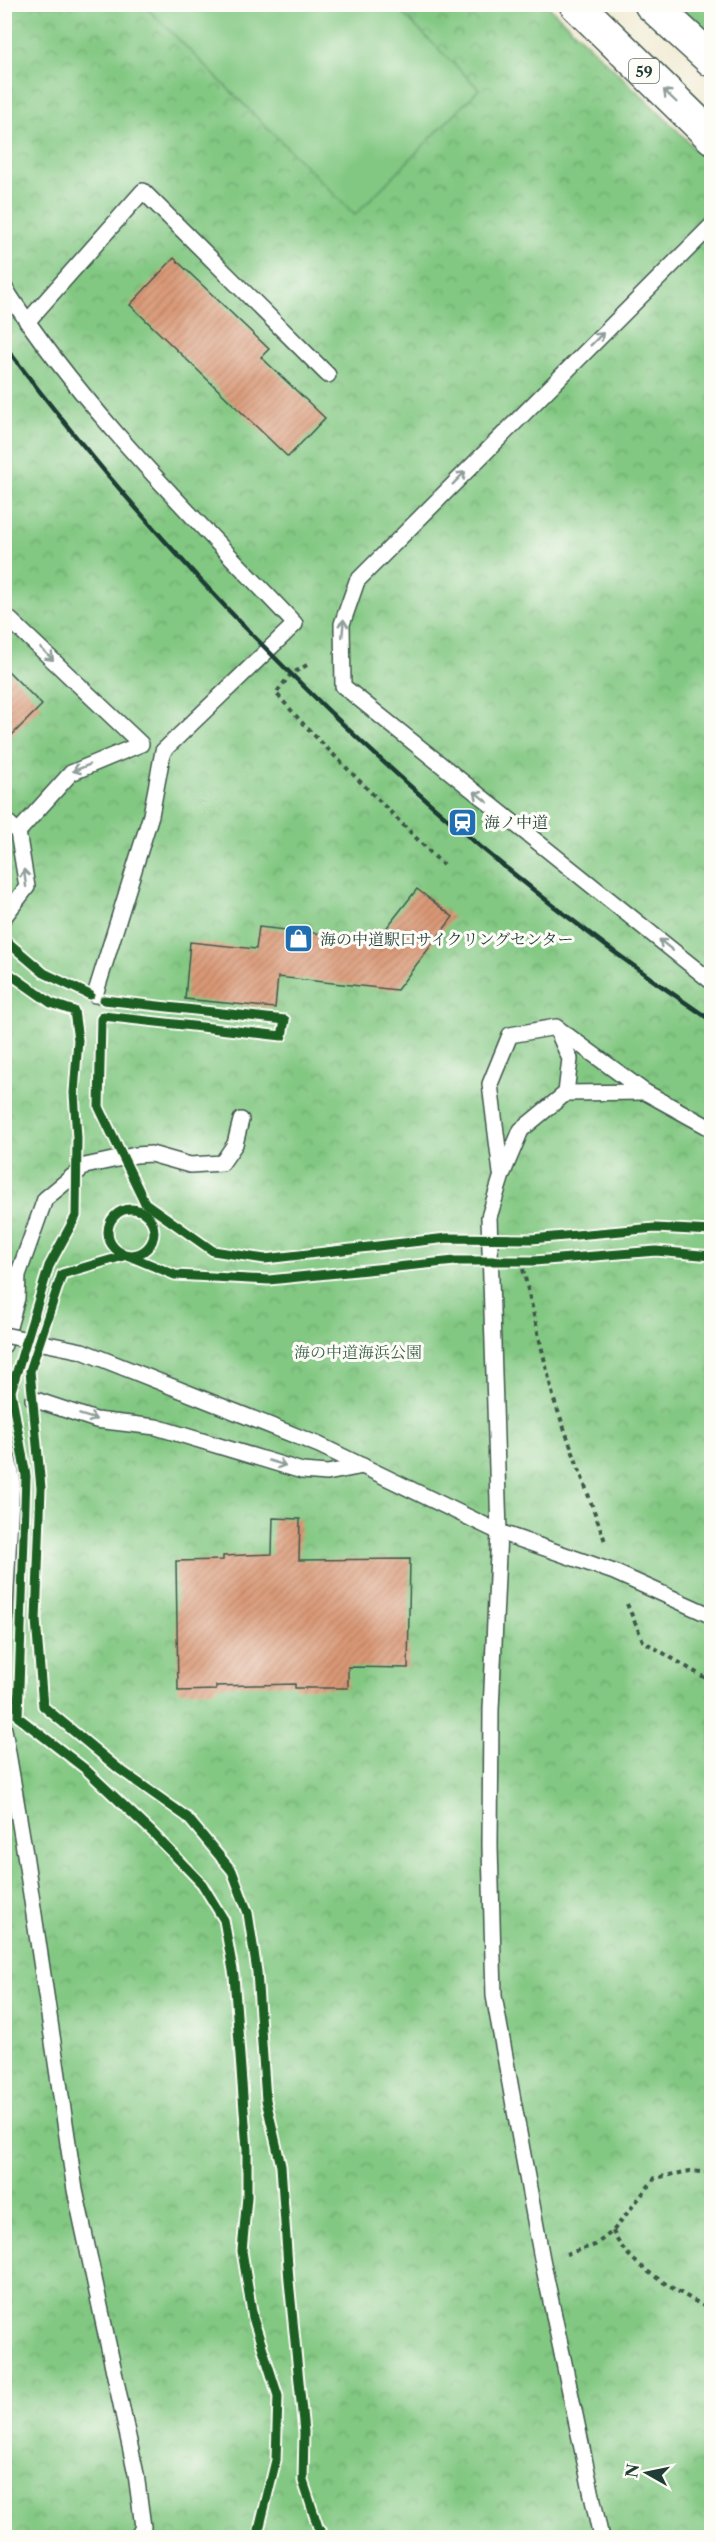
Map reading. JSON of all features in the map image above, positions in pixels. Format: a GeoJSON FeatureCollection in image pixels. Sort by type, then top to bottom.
{"type":"FeatureCollection","features":[{"type":"Feature","properties":{"kind":"main road","name":"59"},"geometry":{"type":"LineString","coordinates":[[576,4],[711,137]]}},
{"type":"Feature","properties":{"kind":"main road"},"geometry":{"type":"LineString","coordinates":[[651,4],[711,60]]}},
{"type":"Feature","properties":{"kind":"lane"},"geometry":{"type":"LineString","coordinates":[[27,322],[143,191],[328,375]]}},
{"type":"Feature","properties":{"kind":"lane"},"geometry":{"type":"LineString","coordinates":[[711,225],[357,580],[342,624],[343,686],[711,982]]}},
{"type":"Feature","properties":{"kind":"lane"},"geometry":{"type":"LineString","coordinates":[[4,287],[62,369],[129,448],[295,624],[163,751],[151,815],[95,995]]}},
{"type":"Feature","properties":{"kind":"lane"},"geometry":{"type":"LineString","coordinates":[[4,614],[141,744],[163,751]]}},
{"type":"Feature","properties":{"kind":"lane"},"geometry":{"type":"LineString","coordinates":[[18,832],[71,773],[141,744]]}},
{"type":"Feature","properties":{"kind":"lane"},"geometry":{"type":"LineString","coordinates":[[4,819],[18,832],[27,887],[4,917]]}},
{"type":"Feature","properties":{"kind":"lane"},"geometry":{"type":"LineString","coordinates":[[556,1027],[570,1059],[566,1093]]}},
{"type":"Feature","properties":{"kind":"lane"},"geometry":{"type":"LineString","coordinates":[[502,1174],[490,1084],[510,1035],[556,1027],[645,1092],[711,1129]]}},
{"type":"Feature","properties":{"kind":"lane"},"geometry":{"type":"LineString","coordinates":[[601,2538],[542,2259],[494,1996],[490,1846],[491,1721],[499,1532],[489,1217],[502,1174],[521,1130],[566,1093],[645,1092]]}},
{"type":"Feature","properties":{"kind":"lane"},"geometry":{"type":"LineString","coordinates":[[4,1345],[17,1298],[18,1275],[45,1199],[85,1166],[136,1155],[151,1154],[190,1165],[222,1163],[235,1144],[241,1120]]}},
{"type":"Feature","properties":{"kind":"lane"},"geometry":{"type":"LineString","coordinates":[[4,1335],[82,1351],[319,1444],[499,1532],[614,1572],[711,1616]]}},
{"type":"Feature","properties":{"kind":"lane"},"geometry":{"type":"LineString","coordinates":[[33,1399],[96,1420],[156,1427],[302,1471],[327,1473],[363,1466]]}},
{"type":"Feature","properties":{"kind":"lane"},"geometry":{"type":"LineString","coordinates":[[4,1441],[12,1478],[4,1625]]}},
{"type":"Feature","properties":{"kind":"lane"},"geometry":{"type":"LineString","coordinates":[[4,1729],[75,2190],[136,2474],[143,2527],[137,2538]]}},
{"type":"Feature","properties":{"kind":"path"},"geometry":{"type":"LineString","coordinates":[[307,665],[291,675],[276,693],[305,726],[442,865]]}},
{"type":"Feature","properties":{"kind":"path"},"geometry":{"type":"LineString","coordinates":[[511,1261],[534,1261]]}},
{"type":"Feature","properties":{"kind":"path"},"geometry":{"type":"LineString","coordinates":[[523,1269],[554,1400],[611,1556],[614,1572],[643,1641],[711,1682]]}},
{"type":"Feature","properties":{"kind":"path"},"geometry":{"type":"LineString","coordinates":[[542,2259],[595,2245],[613,2231],[655,2178],[690,2171],[711,2173]]}},
{"type":"Feature","properties":{"kind":"path"},"geometry":{"type":"LineString","coordinates":[[613,2231],[616,2240],[633,2260],[711,2310],[709,2320],[711,2338]]}},
{"type":"Feature","properties":{"kind":"green space","name":"海の中道海浜公園"},"geometry":{"type":"Polygon","coordinates":[[[5,5],[547,5],[676,129],[711,166],[711,2537],[5,2538],[5,5]]]}},
{"type":"Feature","properties":{"kind":"green space"},"geometry":{"type":"Polygon","coordinates":[[[144,5],[394,5],[479,89],[355,215],[144,5]]]}},
{"type":"Feature","properties":{"kind":"green space"},"geometry":{"type":"Polygon","coordinates":[[[654,5],[711,5],[711,61],[654,5]]]}},
{"type":"Feature","properties":{"kind":"building"},"geometry":{"type":"Polygon","coordinates":[[[174,258],[269,349],[261,357],[325,418],[288,457],[130,305],[174,258]]]}},
{"type":"Feature","properties":{"kind":"building"},"geometry":{"type":"Polygon","coordinates":[[[4,667],[42,705],[4,743],[4,667]]]}},
{"type":"Feature","properties":{"kind":"building"},"geometry":{"type":"Polygon","coordinates":[[[417,889],[453,917],[397,990],[278,977],[275,1008],[185,999],[190,942],[256,949],[259,927],[377,940],[417,889]]]}},
{"type":"Feature","properties":{"kind":"building"},"geometry":{"type":"Polygon","coordinates":[[[273,1518],[300,1519],[299,1560],[410,1559],[408,1668],[348,1667],[348,1688],[295,1688],[295,1684],[216,1686],[216,1690],[178,1691],[176,1561],[223,1560],[223,1556],[272,1554],[273,1518]]]}},
{"type":"Feature","properties":{"kind":"railway"},"geometry":{"type":"LineString","coordinates":[[4,345],[159,535],[243,625],[330,712],[421,796],[515,875],[612,950],[712,1021]]}},
{"type":"Feature","properties":{"kind":"cycle path"},"geometry":{"type":"LineString","coordinates":[[4,939],[44,973],[90,995]]}},
{"type":"Feature","properties":{"kind":"cycle path"},"geometry":{"type":"LineString","coordinates":[[4,970],[51,1003],[74,1011],[78,1040],[74,1093],[77,1138],[76,1216],[49,1266],[11,1391],[26,1476],[18,1717],[84,1768],[152,1832],[202,1884],[224,1920],[234,1976],[247,2150],[247,2197],[242,2251],[253,2318],[278,2396],[276,2460],[257,2538]]}},
{"type":"Feature","properties":{"kind":"cycle path"},"geometry":{"type":"LineString","coordinates":[[103,1016],[282,1036],[285,1020],[104,1000]]}},
{"type":"Feature","properties":{"kind":"cycle path"},"geometry":{"type":"LineString","coordinates":[[101,1019],[99,1107],[145,1203],[213,1251],[265,1259],[447,1238],[531,1239],[655,1228],[712,1231]]}},
{"type":"Feature","properties":{"kind":"cycle path"},"geometry":{"type":"LineString","coordinates":[[131,1209],[147,1216],[154,1232],[147,1248],[131,1255],[115,1248],[108,1232],[115,1216],[131,1209]]}},
{"type":"Feature","properties":{"kind":"cycle path"},"geometry":{"type":"LineString","coordinates":[[325,2538],[318,2527],[303,2481],[304,2432],[289,2281],[281,2166],[266,2100],[257,1972],[248,1913],[232,1871],[187,1817],[119,1769],[43,1706],[36,1620],[41,1488],[30,1371],[62,1274],[127,1255],[175,1275],[269,1280],[455,1261],[534,1261],[656,1251],[712,1256]]}},
{"type":"Feature","properties":{"kind":"place","name":"海ノ中道"},"geometry":{"type":"Point","coordinates":[463,822]}},
{"type":"Feature","properties":{"kind":"place","name":"海の中道駅口サイクリングセンター"},"geometry":{"type":"Point","coordinates":[299,939]}}]}
